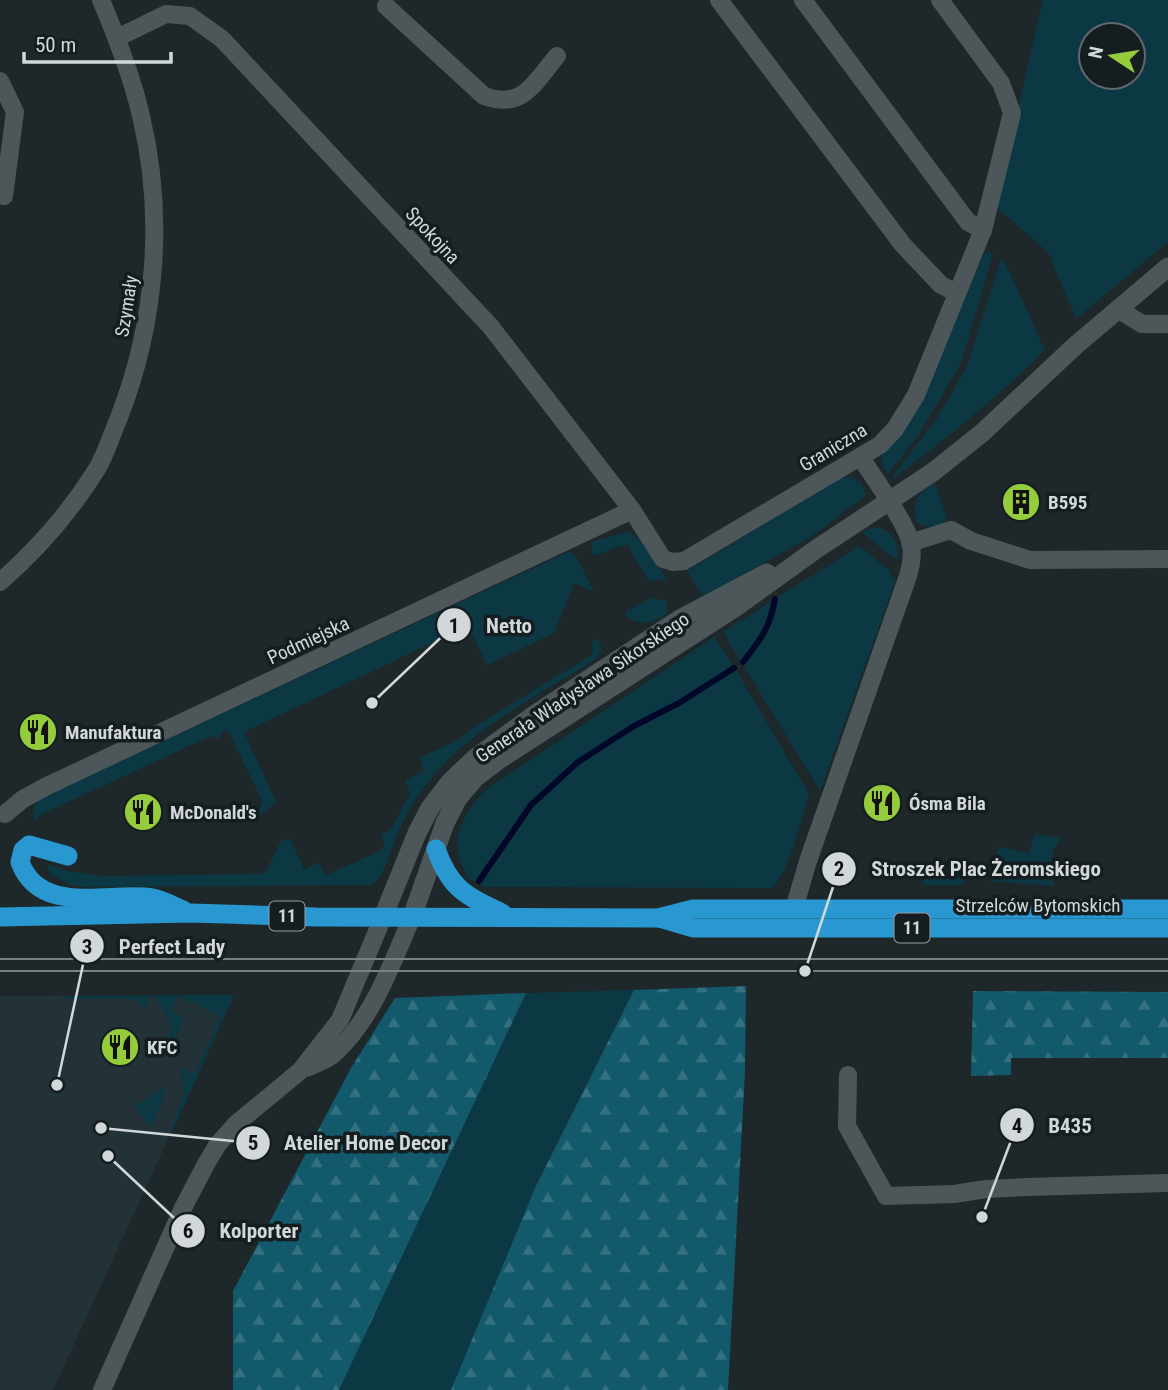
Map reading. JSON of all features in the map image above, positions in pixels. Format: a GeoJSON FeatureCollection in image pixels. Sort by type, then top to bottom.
{"type":"FeatureCollection","features":[{"type":"Feature","properties":{"kind":"highway"},"geometry":{"type":"LineString","coordinates":[[68,856],[29,845],[23,850],[20,862],[30,878],[57,895],[72,898],[153,898],[191,913]]}},
{"type":"Feature","properties":{"kind":"highway"},"geometry":{"type":"LineString","coordinates":[[436,849],[443,869],[462,893],[509,917]]}},
{"type":"Feature","properties":{"kind":"highway","name":"Strzelców Bytomskich"},"geometry":{"type":"LineString","coordinates":[[412,917],[658,918],[693,909],[1168,909]]}},
{"type":"Feature","properties":{"kind":"highway","name":"11"},"geometry":{"type":"LineString","coordinates":[[0,917],[191,913],[412,917]]}},
{"type":"Feature","properties":{"kind":"highway","name":"Strzelców Bytomskich"},"geometry":{"type":"LineString","coordinates":[[658,918],[693,928],[1168,928]]}},
{"type":"Feature","properties":{"kind":"street","name":"Szymały"},"geometry":{"type":"LineString","coordinates":[[0,582],[53,530],[98,467],[130,389],[145,329],[153,264],[151,178],[141,116],[117,38],[101,0]]}},
{"type":"Feature","properties":{"kind":"street"},"geometry":{"type":"LineString","coordinates":[[719,0],[902,245],[941,285],[957,293]]}},
{"type":"Feature","properties":{"kind":"street"},"geometry":{"type":"LineString","coordinates":[[803,0],[968,222],[983,230]]}},
{"type":"Feature","properties":{"kind":"street","name":"Graniczna"},"geometry":{"type":"LineString","coordinates":[[673,562],[684,561],[880,445],[895,429],[916,395],[983,230],[1012,113],[1001,83],[940,0]]}},
{"type":"Feature","properties":{"kind":"street"},"geometry":{"type":"LineString","coordinates":[[386,6],[484,96],[500,101],[514,100],[526,91],[557,56]]}},
{"type":"Feature","properties":{"kind":"street","name":"Spokojna"},"geometry":{"type":"LineString","coordinates":[[117,38],[166,14],[174,7],[222,39],[491,327],[632,510],[663,559],[673,562]]}},
{"type":"Feature","properties":{"kind":"street"},"geometry":{"type":"LineString","coordinates":[[0,81],[15,112],[4,196]]}},
{"type":"Feature","properties":{"kind":"street","name":"Generała Władysława Sikorskiego"},"geometry":{"type":"LineString","coordinates":[[412,917],[445,823],[458,798],[475,778],[500,759],[736,607],[933,472],[982,433],[1168,267]]}},
{"type":"Feature","properties":{"kind":"street"},"geometry":{"type":"LineString","coordinates":[[1118,309],[1142,324],[1168,324]]}},
{"type":"Feature","properties":{"kind":"street"},"geometry":{"type":"LineString","coordinates":[[794,909],[808,861],[912,561],[911,543],[861,458]]}},
{"type":"Feature","properties":{"kind":"street","name":"Podmiejska"},"geometry":{"type":"LineString","coordinates":[[5,814],[23,799],[47,786],[632,510]]}},
{"type":"Feature","properties":{"kind":"street"},"geometry":{"type":"LineString","coordinates":[[911,543],[951,530],[971,541],[1030,560],[1168,559]]}},
{"type":"Feature","properties":{"kind":"street","name":"Generała Władysława Sikorskiego"},"geometry":{"type":"LineString","coordinates":[[383,917],[430,808],[450,782],[474,759],[534,715],[680,619],[816,550]]}},
{"type":"Feature","properties":{"kind":"street"},"geometry":{"type":"LineString","coordinates":[[102,1390],[183,1208],[212,1154],[236,1124],[300,1071],[340,1020],[383,917]]}},
{"type":"Feature","properties":{"kind":"street"},"geometry":{"type":"LineString","coordinates":[[300,1071],[334,1055],[360,1025],[412,917]]}},
{"type":"Feature","properties":{"kind":"street"},"geometry":{"type":"LineString","coordinates":[[848,1075],[847,1126],[886,1196],[954,1194],[1007,1188],[1168,1183]]}},
{"type":"Feature","properties":{"kind":"shaded area"},"geometry":{"type":"Polygon","coordinates":[[[1043,0],[1168,0],[1168,242],[1076,319],[1048,252],[995,206],[1043,0]]]}},
{"type":"Feature","properties":{"kind":"shaded area"},"geometry":{"type":"Polygon","coordinates":[[[985,252],[993,254],[961,363],[918,436],[888,474],[882,465],[882,454],[933,373],[985,252]]]}},
{"type":"Feature","properties":{"kind":"shaded area"},"geometry":{"type":"Polygon","coordinates":[[[1001,259],[1004,260],[1045,350],[972,417],[894,478],[892,477],[938,417],[967,366],[1001,259]]]}},
{"type":"Feature","properties":{"kind":"shaded area"},"geometry":{"type":"Polygon","coordinates":[[[849,477],[861,482],[866,495],[812,536],[704,597],[687,571],[841,478],[849,477]]]}},
{"type":"Feature","properties":{"kind":"shaded area"},"geometry":{"type":"Polygon","coordinates":[[[935,483],[947,519],[946,525],[931,528],[917,523],[915,504],[920,495],[935,483]]]}},
{"type":"Feature","properties":{"kind":"shaded area"},"geometry":{"type":"Polygon","coordinates":[[[874,527],[893,537],[898,559],[893,558],[862,532],[874,527]]]}},
{"type":"Feature","properties":{"kind":"shaded area"},"geometry":{"type":"Polygon","coordinates":[[[627,532],[640,539],[668,581],[658,579],[649,582],[627,544],[593,556],[591,542],[627,532]]]}},
{"type":"Feature","properties":{"kind":"shaded area"},"geometry":{"type":"Polygon","coordinates":[[[859,546],[896,579],[820,791],[723,632],[859,546]]]}},
{"type":"Feature","properties":{"kind":"shaded area"},"geometry":{"type":"Polygon","coordinates":[[[570,551],[579,561],[594,592],[574,583],[554,633],[487,665],[467,623],[449,635],[244,732],[276,802],[261,815],[255,813],[263,803],[230,734],[224,730],[218,739],[213,736],[200,741],[42,814],[33,822],[34,806],[41,798],[570,551]]]}},
{"type":"Feature","properties":{"kind":"shaded area"},"geometry":{"type":"Polygon","coordinates":[[[652,598],[667,601],[667,613],[657,620],[647,622],[637,622],[626,617],[626,611],[652,598]]]}},
{"type":"Feature","properties":{"kind":"shaded area"},"geometry":{"type":"Polygon","coordinates":[[[714,637],[809,794],[791,855],[773,888],[486,887],[465,877],[467,874],[458,851],[459,830],[484,791],[714,637]]]}},
{"type":"Feature","properties":{"kind":"shaded area"},"geometry":{"type":"Polygon","coordinates":[[[593,639],[601,644],[597,658],[490,725],[452,756],[435,774],[408,813],[384,870],[372,885],[81,887],[70,885],[49,873],[48,864],[67,871],[103,876],[261,874],[267,869],[281,841],[290,838],[304,869],[319,863],[325,874],[329,874],[382,850],[384,844],[380,835],[390,830],[410,794],[405,781],[424,771],[419,758],[460,739],[472,728],[592,655],[593,639]]]}},
{"type":"Feature","properties":{"kind":"shaded area"},"geometry":{"type":"Polygon","coordinates":[[[1034,834],[1061,838],[1051,861],[1054,886],[989,881],[999,847],[1029,853],[1034,834]]]}},
{"type":"Feature","properties":{"kind":"shaded area"},"geometry":{"type":"Polygon","coordinates":[[[929,863],[966,879],[963,885],[922,885],[929,863]]]}},
{"type":"Feature","properties":{"kind":"shaded area"},"geometry":{"type":"Polygon","coordinates":[[[634,990],[535,1188],[451,1390],[339,1390],[526,993],[634,990]]]}},
{"type":"Feature","properties":{"kind":"shaded area"},"geometry":{"type":"Polygon","coordinates":[[[234,995],[53,1390],[0,1390],[0,996],[234,995]]]}},
{"type":"Feature","properties":{"kind":"shaded area"},"geometry":{"type":"Polygon","coordinates":[[[234,995],[171,1134],[169,1133],[184,1094],[181,1068],[195,1073],[220,1017],[192,1001],[190,1003],[177,997],[171,1011],[184,1017],[175,1038],[169,1041],[171,1024],[156,998],[149,997],[145,1009],[133,999],[66,999],[64,996],[234,995]]]}},
{"type":"Feature","properties":{"kind":"shaded area"},"geometry":{"type":"Polygon","coordinates":[[[165,1086],[153,1124],[149,1126],[134,1105],[139,1102],[140,1104],[165,1086]]]}},
{"type":"Feature","properties":{"kind":"green space"},"geometry":{"type":"Polygon","coordinates":[[[746,986],[745,1071],[728,1390],[451,1390],[535,1188],[634,990],[746,986]]]}},
{"type":"Feature","properties":{"kind":"green space"},"geometry":{"type":"Polygon","coordinates":[[[973,991],[1168,992],[1168,1058],[1011,1058],[1011,1075],[971,1076],[973,991]]]}},
{"type":"Feature","properties":{"kind":"green space"},"geometry":{"type":"Polygon","coordinates":[[[526,993],[339,1390],[233,1390],[233,1291],[351,1068],[395,998],[526,993]]]}},
{"type":"Feature","properties":{"kind":"waterway"},"geometry":{"type":"LineString","coordinates":[[743,662],[764,633],[775,599]]}},
{"type":"Feature","properties":{"kind":"waterway"},"geometry":{"type":"LineString","coordinates":[[479,881],[531,805],[578,762],[734,668]]}},
{"type":"Feature","properties":{"kind":"tram line"},"geometry":{"type":"LineString","coordinates":[[0,959],[1168,959]]}},
{"type":"Feature","properties":{"kind":"tram line"},"geometry":{"type":"LineString","coordinates":[[0,971],[1168,971]]}},
{"type":"Feature","properties":{"kind":"place","name":"B595"},"geometry":{"type":"Point","coordinates":[1021,502]}},
{"type":"Feature","properties":{"kind":"place","name":"Netto"},"geometry":{"type":"Point","coordinates":[372,703]}},
{"type":"Feature","properties":{"kind":"place","name":"Manufaktura"},"geometry":{"type":"Point","coordinates":[38,732]}},
{"type":"Feature","properties":{"kind":"place","name":"Ósma Bila"},"geometry":{"type":"Point","coordinates":[882,803]}},
{"type":"Feature","properties":{"kind":"place","name":"McDonald's"},"geometry":{"type":"Point","coordinates":[143,812]}},
{"type":"Feature","properties":{"kind":"place","name":"Stroszek Plac Żeromskiego"},"geometry":{"type":"Point","coordinates":[805,971]}},
{"type":"Feature","properties":{"kind":"place","name":"KFC"},"geometry":{"type":"Point","coordinates":[120,1047]}},
{"type":"Feature","properties":{"kind":"place","name":"Perfect Lady"},"geometry":{"type":"Point","coordinates":[57,1085]}},
{"type":"Feature","properties":{"kind":"place","name":"Atelier Home Decor"},"geometry":{"type":"Point","coordinates":[101,1128]}},
{"type":"Feature","properties":{"kind":"place","name":"Kolporter"},"geometry":{"type":"Point","coordinates":[108,1156]}},
{"type":"Feature","properties":{"kind":"place","name":"B435"},"geometry":{"type":"Point","coordinates":[982,1217]}}]}
